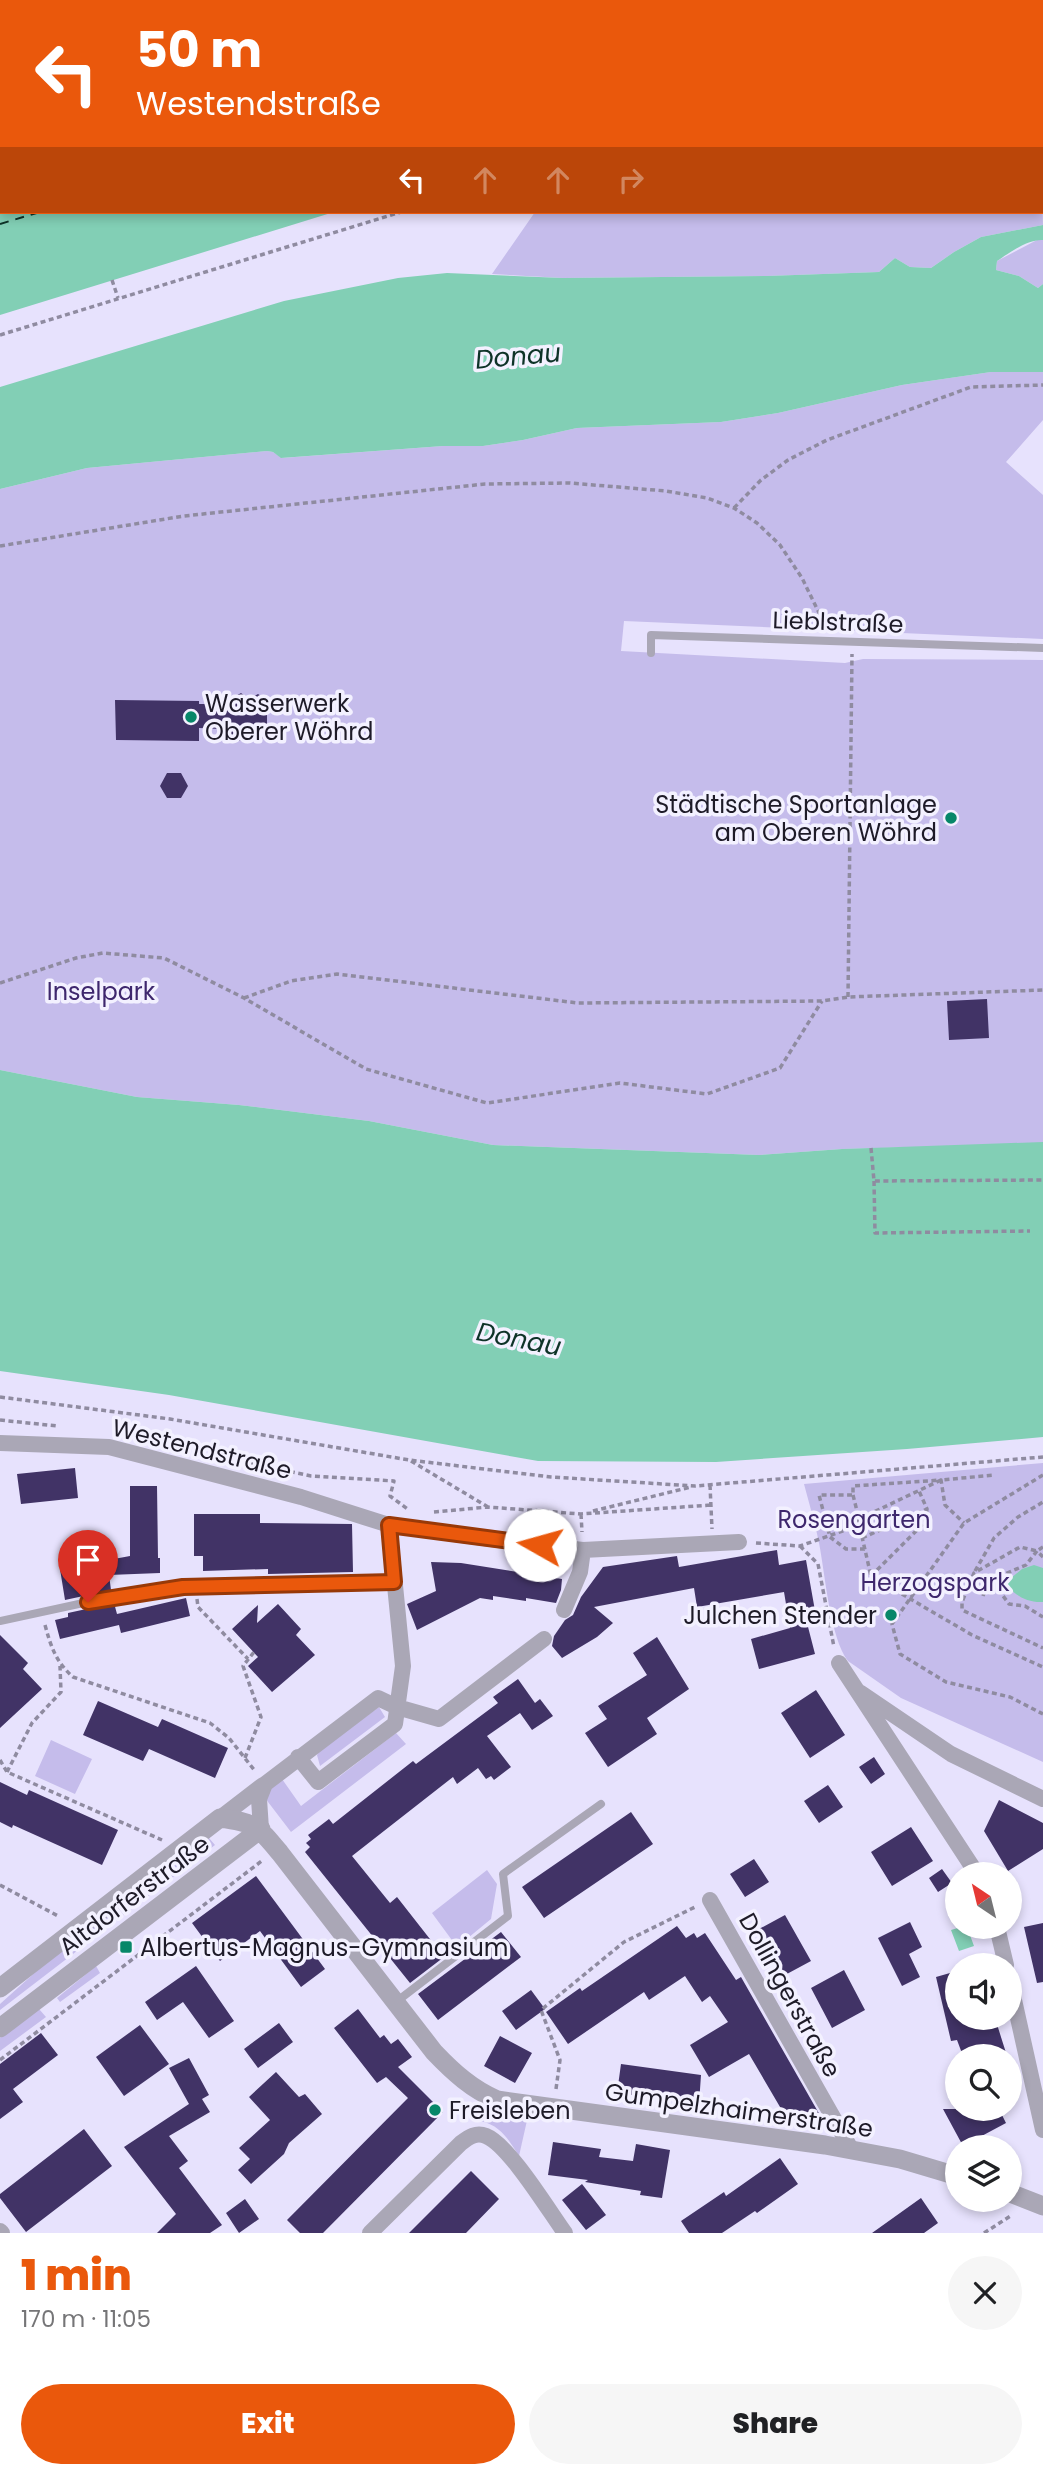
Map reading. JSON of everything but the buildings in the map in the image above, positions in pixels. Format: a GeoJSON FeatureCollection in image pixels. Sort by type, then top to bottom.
{"type":"FeatureCollection","features":[{"type":"Feature","properties":{"kind":"street","name":"Westendstraße"},"geometry":{"type":"LineString","coordinates":[[0,1443],[109,1447],[289,1493],[389,1525],[583,1550],[740,1542]]}},
{"type":"Feature","properties":{"kind":"street"},"geometry":{"type":"LineString","coordinates":[[298,1757],[318,1782],[395,1724],[403,1667],[389,1525]]}},
{"type":"Feature","properties":{"kind":"street"},"geometry":{"type":"LineString","coordinates":[[564,1610],[580,1572],[583,1550]]}},
{"type":"Feature","properties":{"kind":"street","name":"Altdorferstraße"},"geometry":{"type":"LineString","coordinates":[[0,1988],[298,1757],[378,1699],[439,1719],[544,1639]]}},
{"type":"Feature","properties":{"kind":"street"},"geometry":{"type":"LineString","coordinates":[[839,1663],[852,1687],[969,1862]]}},
{"type":"Feature","properties":{"kind":"street"},"geometry":{"type":"LineString","coordinates":[[852,1687],[951,1754],[1043,1798]]}},
{"type":"Feature","properties":{"kind":"street"},"geometry":{"type":"LineString","coordinates":[[261,1829],[259,1799],[265,1784]]}},
{"type":"Feature","properties":{"kind":"street"},"geometry":{"type":"LineString","coordinates":[[220,1818],[250,1822],[261,1829]]}},
{"type":"Feature","properties":{"kind":"street","name":"Altdorferstraße"},"geometry":{"type":"LineString","coordinates":[[0,2028],[261,1829]]}},
{"type":"Feature","properties":{"kind":"street","name":"Gumpelzhaimerstraße"},"geometry":{"type":"LineString","coordinates":[[261,1829],[435,2052],[456,2075],[479,2092],[497,2100],[851,2149],[900,2159],[945,2172]]}},
{"type":"Feature","properties":{"kind":"street","name":"Dollingerstraße"},"geometry":{"type":"LineString","coordinates":[[710,1900],[851,2149]]}},
{"type":"Feature","properties":{"kind":"street"},"geometry":{"type":"LineString","coordinates":[[1021,2030],[1043,2130]]}},
{"type":"Feature","properties":{"kind":"street"},"geometry":{"type":"LineString","coordinates":[[370,2233],[461,2143],[475,2134],[485,2136],[506,2151],[565,2233]]}},
{"type":"Feature","properties":{"kind":"street"},"geometry":{"type":"LineString","coordinates":[[1022,2196],[1040,2200]]}},
{"type":"Feature","properties":{"kind":"lane","name":"Lieblstraße"},"geometry":{"type":"LineString","coordinates":[[651,653],[651,635],[1043,648]]}},
{"type":"Feature","properties":{"kind":"lane"},"geometry":{"type":"LineString","coordinates":[[0,1621],[111,1597],[195,1586],[394,1582]]}},
{"type":"Feature","properties":{"kind":"lane"},"geometry":{"type":"LineString","coordinates":[[396,2002],[508,1916],[503,1874],[601,1804]]}},
{"type":"Feature","properties":{"kind":"path"},"geometry":{"type":"LineString","coordinates":[[0,335],[390,214]]}},
{"type":"Feature","properties":{"kind":"path"},"geometry":{"type":"LineString","coordinates":[[112,280],[118,299]]}},
{"type":"Feature","properties":{"kind":"path"},"geometry":{"type":"LineString","coordinates":[[734,508],[761,480],[788,460],[827,440],[971,387],[1043,385]]}},
{"type":"Feature","properties":{"kind":"path"},"geometry":{"type":"LineString","coordinates":[[0,546],[184,516],[485,484],[570,483],[666,491],[707,498],[734,508],[757,523],[780,545],[802,578],[834,641]]}},
{"type":"Feature","properties":{"kind":"path"},"geometry":{"type":"LineString","coordinates":[[848,997],[852,642]]}},
{"type":"Feature","properties":{"kind":"path"},"geometry":{"type":"LineString","coordinates":[[0,983],[76,958],[103,953],[163,958],[244,998],[366,1069],[487,1103],[620,1083],[707,1094],[780,1068],[821,1001]]}},
{"type":"Feature","properties":{"kind":"path"},"geometry":{"type":"LineString","coordinates":[[244,998],[291,981],[337,974],[578,1003],[821,1001],[848,997],[1043,990]]}},
{"type":"Feature","properties":{"kind":"path"},"geometry":{"type":"LineString","coordinates":[[871,1148],[875,1233],[1030,1231]]}},
{"type":"Feature","properties":{"kind":"path"},"geometry":{"type":"LineString","coordinates":[[874,1181],[1043,1180]]}},
{"type":"Feature","properties":{"kind":"path"},"geometry":{"type":"LineString","coordinates":[[0,1397],[170,1419],[409,1460],[551,1477],[695,1486],[1043,1457]]}},
{"type":"Feature","properties":{"kind":"path"},"geometry":{"type":"LineString","coordinates":[[409,1460],[488,1507]]}},
{"type":"Feature","properties":{"kind":"path"},"geometry":{"type":"LineString","coordinates":[[995,1475],[853,1486],[859,1527],[871,1576],[972,1635],[1043,1667]]}},
{"type":"Feature","properties":{"kind":"path"},"geometry":{"type":"LineString","coordinates":[[1043,1475],[964,1523],[892,1624],[900,1654],[946,1682],[1010,1698],[1043,1714]]}},
{"type":"Feature","properties":{"kind":"path"},"geometry":{"type":"LineString","coordinates":[[941,1480],[945,1505],[964,1523]]}},
{"type":"Feature","properties":{"kind":"path"},"geometry":{"type":"LineString","coordinates":[[859,1519],[941,1480]]}},
{"type":"Feature","properties":{"kind":"path"},"geometry":{"type":"LineString","coordinates":[[433,1512],[488,1507],[581,1514],[711,1505],[710,1485]]}},
{"type":"Feature","properties":{"kind":"path"},"geometry":{"type":"LineString","coordinates":[[581,1514],[695,1486]]}},
{"type":"Feature","properties":{"kind":"path"},"geometry":{"type":"LineString","coordinates":[[871,1576],[925,1522],[927,1509],[919,1491]]}},
{"type":"Feature","properties":{"kind":"path"},"geometry":{"type":"LineString","coordinates":[[853,1495],[819,1495],[830,1537],[846,1549],[865,1549]]}},
{"type":"Feature","properties":{"kind":"path"},"geometry":{"type":"LineString","coordinates":[[1043,1502],[1018,1517],[994,1538],[974,1573],[962,1602],[962,1610],[1043,1648]]}},
{"type":"Feature","properties":{"kind":"path"},"geometry":{"type":"LineString","coordinates":[[862,1538],[927,1509]]}},
{"type":"Feature","properties":{"kind":"path"},"geometry":{"type":"LineString","coordinates":[[740,1542],[800,1546],[866,1525],[863,1519],[859,1519]]}},
{"type":"Feature","properties":{"kind":"path"},"geometry":{"type":"LineString","coordinates":[[800,1546],[818,1564],[830,1635],[839,1663]]}},
{"type":"Feature","properties":{"kind":"path"},"geometry":{"type":"LineString","coordinates":[[974,1573],[1020,1547],[1037,1551],[1043,1557]]}},
{"type":"Feature","properties":{"kind":"path"},"geometry":{"type":"LineString","coordinates":[[983,1596],[988,1582],[1026,1564],[1043,1547]]}},
{"type":"Feature","properties":{"kind":"path"},"geometry":{"type":"LineString","coordinates":[[1000,1576],[998,1589],[1009,1604],[1025,1606],[1043,1617]]}},
{"type":"Feature","properties":{"kind":"path"},"geometry":{"type":"LineString","coordinates":[[195,1586],[198,1606],[248,1659]]}},
{"type":"Feature","properties":{"kind":"path"},"geometry":{"type":"LineString","coordinates":[[41,1613],[53,1653],[61,1666],[73,1677],[210,1723],[229,1738],[265,1784]]}},
{"type":"Feature","properties":{"kind":"path"},"geometry":{"type":"LineString","coordinates":[[244,1758],[261,1717],[243,1666],[254,1652]]}},
{"type":"Feature","properties":{"kind":"path"},"geometry":{"type":"LineString","coordinates":[[7,1772],[32,1723],[61,1692],[61,1666]]}},
{"type":"Feature","properties":{"kind":"path"},"geometry":{"type":"LineString","coordinates":[[0,1759],[7,1772],[181,1848]]}},
{"type":"Feature","properties":{"kind":"path"},"geometry":{"type":"LineString","coordinates":[[0,2060],[265,1858],[280,1853]]}},
{"type":"Feature","properties":{"kind":"path"},"geometry":{"type":"LineString","coordinates":[[0,1885],[80,1927]]}},
{"type":"Feature","properties":{"kind":"path"},"geometry":{"type":"LineString","coordinates":[[553,2108],[560,2060],[541,2010],[624,1942],[710,1900]]}},
{"type":"Feature","properties":{"kind":"path"},"geometry":{"type":"LineString","coordinates":[[984,2233],[1040,2200]]}},
{"type":"Feature","properties":{"kind":"green space"},"geometry":{"type":"Polygon","coordinates":[[[534,214],[1043,214],[1043,225],[981,237],[931,268],[910,267],[895,258],[879,272],[563,278],[492,274],[534,214]]]}},
{"type":"Feature","properties":{"kind":"green space"},"geometry":{"type":"Polygon","coordinates":[[[1037,240],[1043,240],[1043,284],[1038,288],[1019,276],[996,270],[997,261],[1037,240]]]}},
{"type":"Feature","properties":{"kind":"green space","name":"Inselpark"},"geometry":{"type":"Polygon","coordinates":[[[991,372],[1043,372],[1043,420],[1006,462],[1043,495],[1043,639],[624,621],[621,651],[845,663],[863,659],[1043,660],[1043,1144],[842,1149],[759,1155],[493,1145],[369,1121],[239,1105],[137,1097],[0,1070],[0,489],[87,468],[267,451],[282,458],[443,446],[483,446],[577,428],[721,422],[778,413],[902,385],[991,372]]]}},
{"type":"Feature","properties":{"kind":"green space","name":"Herzogspark"},"geometry":{"type":"Polygon","coordinates":[[[1043,1463],[1043,1762],[901,1698],[848,1661],[832,1621],[819,1543],[804,1484],[1043,1463]]]}},
{"type":"Feature","properties":{"kind":"green space"},"geometry":{"type":"Polygon","coordinates":[[[379,1707],[385,1717],[320,1766],[317,1755],[321,1749],[379,1707]]]}},
{"type":"Feature","properties":{"kind":"green space"},"geometry":{"type":"Polygon","coordinates":[[[396,1733],[406,1744],[291,1832],[265,1798],[269,1790],[282,1779],[301,1806],[396,1733]]]}},
{"type":"Feature","properties":{"kind":"green space"},"geometry":{"type":"Polygon","coordinates":[[[51,1740],[92,1759],[75,1794],[35,1776],[51,1740]]]}},
{"type":"Feature","properties":{"kind":"green space"},"geometry":{"type":"Polygon","coordinates":[[[209,1838],[215,1845],[0,2010],[0,2004],[40,1968],[209,1838]]]}},
{"type":"Feature","properties":{"kind":"green space"},"geometry":{"type":"Polygon","coordinates":[[[487,1870],[497,1884],[491,1919],[457,1947],[432,1913],[487,1870]]]}},
{"type":"Feature","properties":{"kind":"green space"},"geometry":{"type":"Polygon","coordinates":[[[96,1966],[100,1973],[60,2002],[57,1998],[96,1966]]]}},
{"type":"Feature","properties":{"kind":"green space"},"geometry":{"type":"Polygon","coordinates":[[[39,2009],[46,2017],[0,2051],[0,2038],[39,2009]]]}},
{"type":"Feature","properties":{"kind":"green space"},"geometry":{"type":"Polygon","coordinates":[[[491,2112],[528,2116],[519,2156],[499,2130],[481,2121],[480,2117],[490,2117],[491,2112]]]}},
{"type":"Feature","properties":{"kind":"water"},"geometry":{"type":"Polygon","coordinates":[[[0,214],[328,214],[0,315],[0,214]]]}},
{"type":"Feature","properties":{"kind":"water","name":"Donau"},"geometry":{"type":"Polygon","coordinates":[[[1043,225],[1043,240],[1025,244],[1007,254],[997,261],[996,270],[1019,276],[1038,288],[1043,284],[1043,372],[991,372],[902,385],[778,413],[721,422],[577,428],[483,446],[443,446],[281,458],[267,451],[87,468],[0,489],[0,387],[284,301],[398,278],[447,273],[563,278],[767,276],[879,272],[895,258],[910,267],[931,268],[981,237],[1043,225]]]}},
{"type":"Feature","properties":{"kind":"water","name":"Donau"},"geometry":{"type":"Polygon","coordinates":[[[0,1070],[137,1097],[239,1105],[369,1121],[493,1145],[759,1155],[842,1149],[1043,1142],[1043,1437],[716,1462],[538,1461],[169,1395],[0,1371],[0,1070]]]}},
{"type":"Feature","properties":{"kind":"water"},"geometry":{"type":"Polygon","coordinates":[[[1034,1565],[1043,1568],[1043,1602],[1021,1597],[1005,1583],[1022,1569],[1034,1565]]]}},
{"type":"Feature","properties":{"kind":"water"},"geometry":{"type":"Polygon","coordinates":[[[954,1939],[971,1939],[974,1946],[959,1951],[954,1939]]]}},
{"type":"Feature","properties":{"kind":"ferry route"},"geometry":{"type":"LineString","coordinates":[[0,224],[33,214]]}},
{"type":"Feature","properties":{"kind":"place","name":"Wasserwerk Oberer Wöhrd"},"geometry":{"type":"Point","coordinates":[191,717]}},
{"type":"Feature","properties":{"kind":"place","name":"Städtische Sportanlage am Oberen Wöhrd"},"geometry":{"type":"Point","coordinates":[951,818]}},
{"type":"Feature","properties":{"kind":"place","name":"Julchen Stender"},"geometry":{"type":"Point","coordinates":[891,1615]}},
{"type":"Feature","properties":{"kind":"place","name":"Albertus-Magnus-Gymnasium"},"geometry":{"type":"Point","coordinates":[126,1947]}},
{"type":"Feature","properties":{"kind":"place","name":"Freisleben"},"geometry":{"type":"Point","coordinates":[435,2110]}},
{"type":"Feature","properties":{"kind":"route"},"geometry":{"type":"LineString","coordinates":[[88,1602],[183,1587],[394,1582],[389,1525],[540,1545]]}},
{"type":"Feature","properties":{"kind":"park label","name":"Rosengarten"},"geometry":{"type":"Point","coordinates":[854,1519]}}]}
